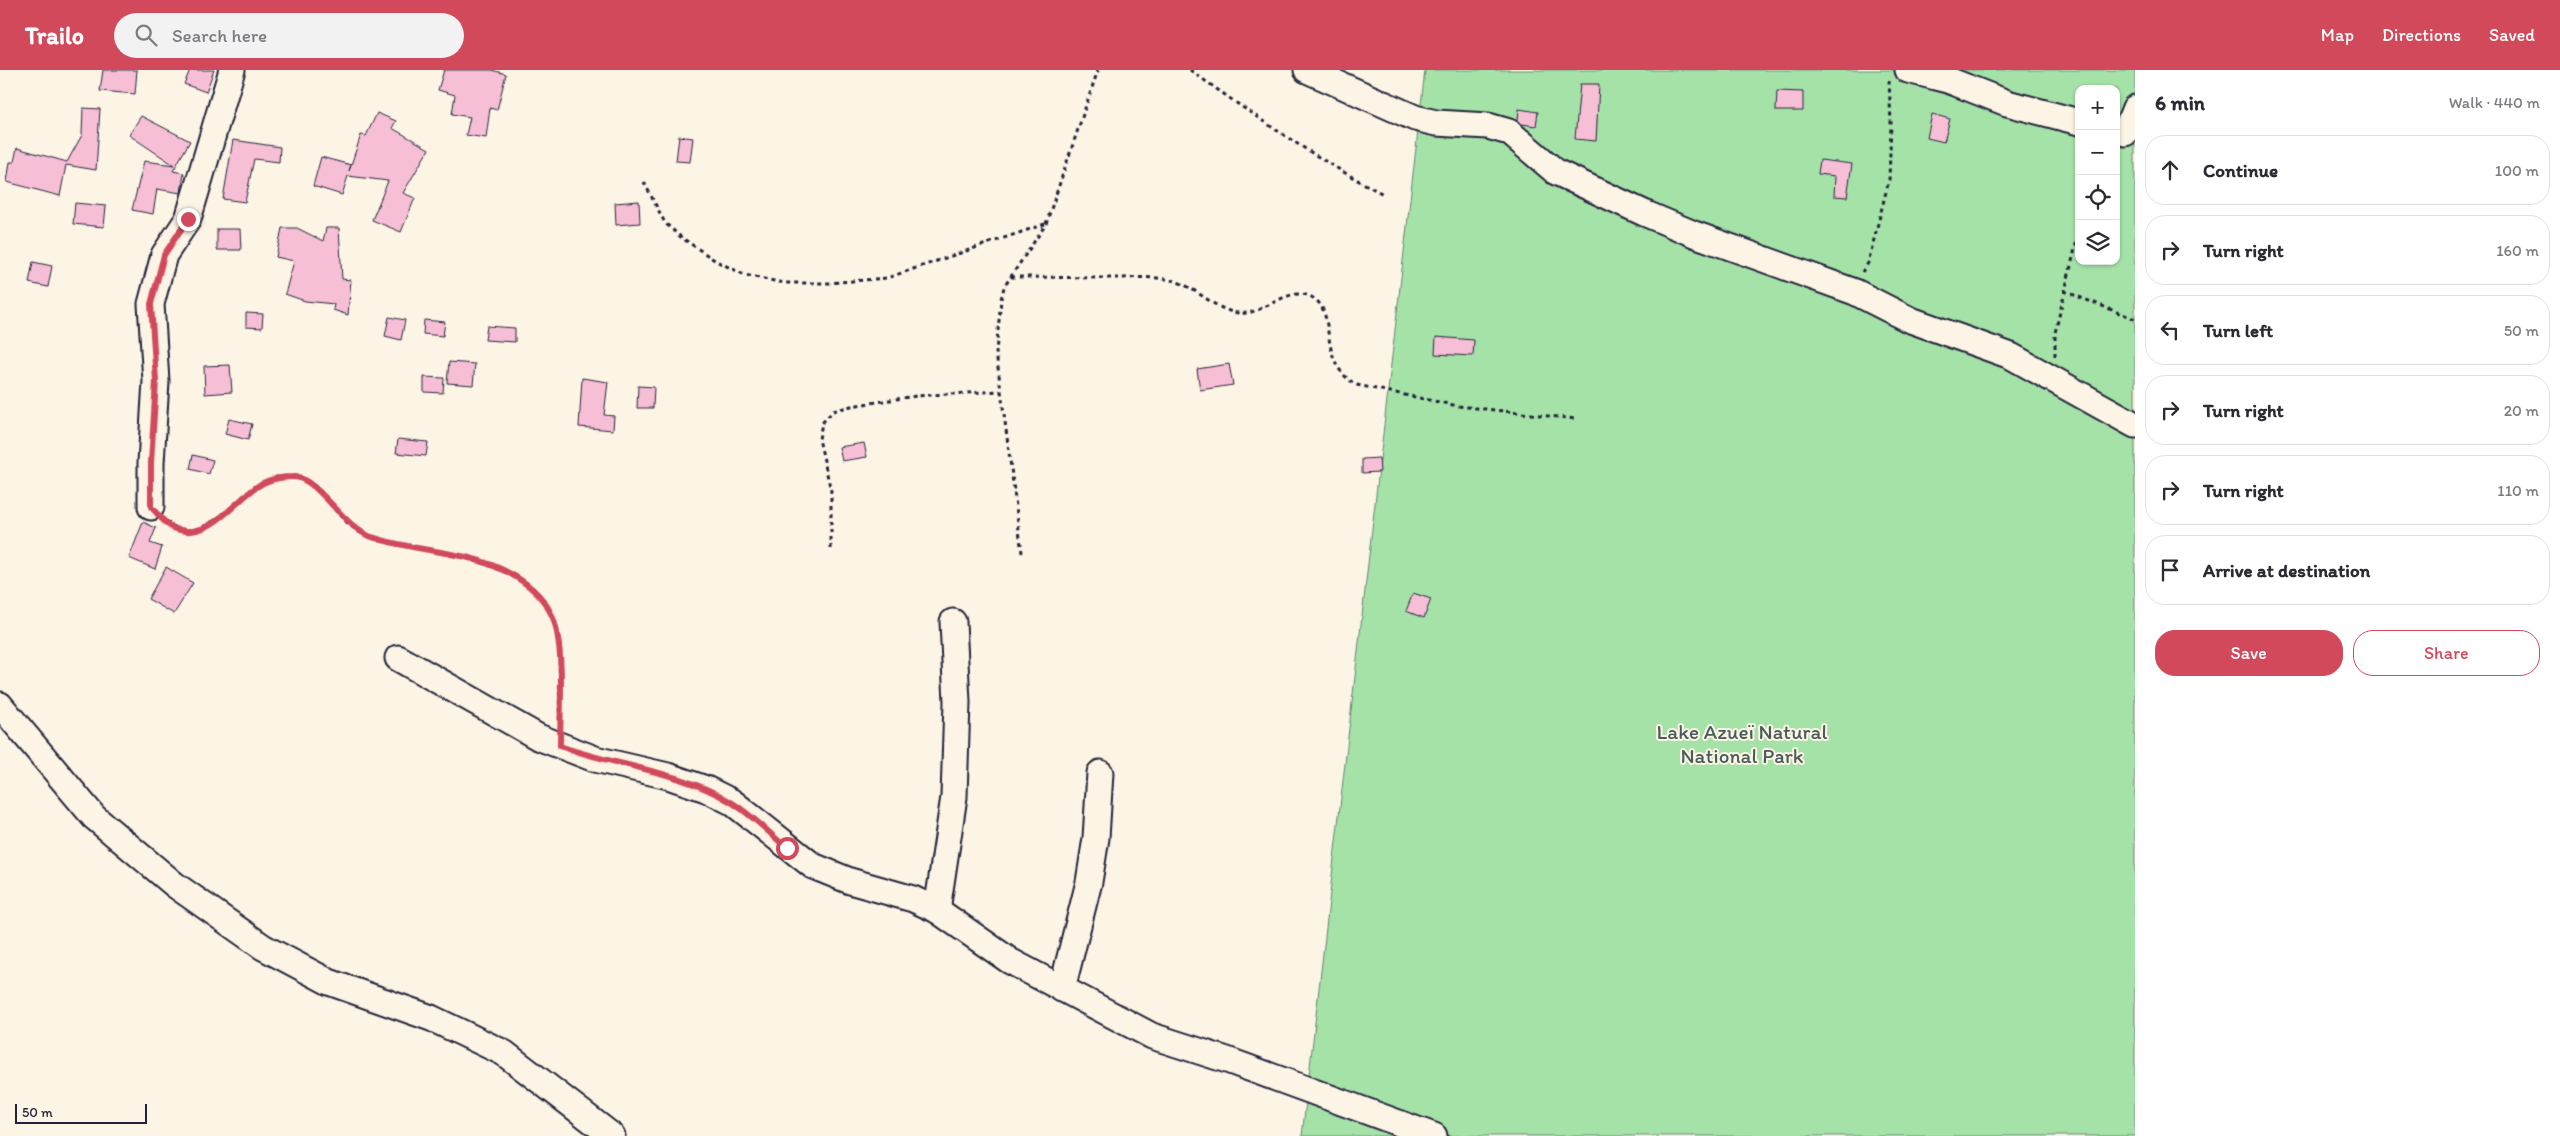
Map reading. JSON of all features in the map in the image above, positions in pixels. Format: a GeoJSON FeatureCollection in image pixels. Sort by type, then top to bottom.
{"type":"FeatureCollection","features":[{"type":"Feature","properties":{"kind":"street"},"geometry":{"type":"LineString","coordinates":[[151,507],[151,463],[156,381],[151,304],[164,255],[188,219],[232,70]]}},
{"type":"Feature","properties":{"kind":"street"},"geometry":{"type":"LineString","coordinates":[[1307,70],[1415,118],[1436,123],[1488,126],[1509,132],[1556,172],[1694,234],[1850,291],[1908,319],[2011,356],[2056,383],[2135,425]]}},
{"type":"Feature","properties":{"kind":"street"},"geometry":{"type":"LineString","coordinates":[[1899,74],[1948,80],[2007,103],[2075,121]]}},
{"type":"Feature","properties":{"kind":"street"},"geometry":{"type":"LineString","coordinates":[[2125,133],[2135,108]]}},
{"type":"Feature","properties":{"kind":"street"},"geometry":{"type":"LineString","coordinates":[[937,910],[954,797],[957,702],[953,622]]}},
{"type":"Feature","properties":{"kind":"street"},"geometry":{"type":"LineString","coordinates":[[398,658],[538,737],[595,759],[668,776],[706,789],[732,802],[813,866],[850,880],[914,899],[937,910],[1010,961],[1152,1036],[1227,1060],[1434,1136]]}},
{"type":"Feature","properties":{"kind":"street"},"geometry":{"type":"LineString","coordinates":[[0,705],[94,818],[175,885],[263,946],[329,982],[431,1018],[504,1053],[612,1136]]}},
{"type":"Feature","properties":{"kind":"street"},"geometry":{"type":"LineString","coordinates":[[1062,989],[1089,882],[1096,838],[1100,773]]}},
{"type":"Feature","properties":{"kind":"path"},"geometry":{"type":"LineString","coordinates":[[1022,553],[996,352],[1001,299],[1004,287],[1046,224],[1098,70]]}},
{"type":"Feature","properties":{"kind":"path"},"geometry":{"type":"LineString","coordinates":[[1190,70],[1273,130],[1335,168],[1385,195]]}},
{"type":"Feature","properties":{"kind":"path"},"geometry":{"type":"LineString","coordinates":[[1850,291],[1868,263],[1889,180],[1891,123],[1899,74]]}},
{"type":"Feature","properties":{"kind":"path"},"geometry":{"type":"LineString","coordinates":[[644,182],[665,223],[682,238],[716,261],[745,275],[784,283],[829,283],[887,278],[1046,224]]}},
{"type":"Feature","properties":{"kind":"path"},"geometry":{"type":"LineString","coordinates":[[2056,383],[2055,333],[2075,248]]}},
{"type":"Feature","properties":{"kind":"path"},"geometry":{"type":"LineString","coordinates":[[1011,277],[1173,280],[1238,313],[1256,312],[1289,295],[1302,294],[1315,300],[1323,308],[1330,347],[1337,366],[1347,380],[1357,385],[1458,406],[1576,419]]}},
{"type":"Feature","properties":{"kind":"path"},"geometry":{"type":"LineString","coordinates":[[2064,291],[2135,319]]}},
{"type":"Feature","properties":{"kind":"path"},"geometry":{"type":"LineString","coordinates":[[831,549],[831,491],[819,439],[822,423],[833,411],[851,406],[916,396],[1000,391]]}},
{"type":"Feature","properties":{"kind":"path"},"geometry":{"type":"LineString","coordinates":[[151,507],[172,528],[188,530],[211,525],[261,484],[275,477],[296,477],[315,488],[349,524],[368,536],[468,558],[508,571],[539,595],[552,618],[559,648],[560,746]]}},
{"type":"Feature","properties":{"kind":"green space","name":"Lake Azueï Natural National Park"},"geometry":{"type":"Polygon","coordinates":[[[1425,70],[2135,70],[2135,1136],[1302,1136],[1425,70]]]}},
{"type":"Feature","properties":{"kind":"building"},"geometry":{"type":"Polygon","coordinates":[[[103,70],[137,70],[135,94],[100,91],[103,70]]]}},
{"type":"Feature","properties":{"kind":"building"},"geometry":{"type":"Polygon","coordinates":[[[190,70],[214,70],[206,92],[184,84],[190,70]]]}},
{"type":"Feature","properties":{"kind":"building"},"geometry":{"type":"Polygon","coordinates":[[[444,70],[492,70],[506,74],[497,110],[490,108],[486,138],[466,135],[470,117],[452,114],[455,95],[438,90],[444,70]]]}},
{"type":"Feature","properties":{"kind":"building"},"geometry":{"type":"Polygon","coordinates":[[[1580,84],[1599,84],[1596,141],[1575,139],[1580,84]]]}},
{"type":"Feature","properties":{"kind":"building"},"geometry":{"type":"Polygon","coordinates":[[[1777,91],[1803,92],[1803,111],[1776,111],[1777,91]]]}},
{"type":"Feature","properties":{"kind":"building"},"geometry":{"type":"Polygon","coordinates":[[[83,108],[100,109],[96,170],[66,165],[60,196],[7,182],[10,162],[14,162],[17,148],[67,162],[82,135],[83,108]]]}},
{"type":"Feature","properties":{"kind":"building"},"geometry":{"type":"Polygon","coordinates":[[[1519,109],[1538,112],[1536,126],[1522,124],[1518,121],[1519,109]]]}},
{"type":"Feature","properties":{"kind":"building"},"geometry":{"type":"Polygon","coordinates":[[[377,113],[396,121],[392,128],[429,149],[403,193],[415,198],[401,232],[372,220],[388,181],[348,176],[342,195],[313,186],[321,157],[351,165],[361,135],[366,136],[377,113]]]}},
{"type":"Feature","properties":{"kind":"building"},"geometry":{"type":"Polygon","coordinates":[[[1932,114],[1950,119],[1944,142],[1927,138],[1932,114]]]}},
{"type":"Feature","properties":{"kind":"building"},"geometry":{"type":"Polygon","coordinates":[[[141,116],[190,141],[173,171],[184,173],[181,193],[157,189],[153,214],[132,210],[144,161],[174,165],[129,135],[141,116]]]}},
{"type":"Feature","properties":{"kind":"building"},"geometry":{"type":"Polygon","coordinates":[[[679,136],[693,138],[690,162],[676,161],[679,136]]]}},
{"type":"Feature","properties":{"kind":"building"},"geometry":{"type":"Polygon","coordinates":[[[233,140],[280,147],[279,162],[254,159],[245,202],[223,199],[233,140]]]}},
{"type":"Feature","properties":{"kind":"building"},"geometry":{"type":"Polygon","coordinates":[[[1820,160],[1852,164],[1847,197],[1834,196],[1835,176],[1818,174],[1820,160]]]}},
{"type":"Feature","properties":{"kind":"building"},"geometry":{"type":"Polygon","coordinates":[[[639,201],[640,223],[616,225],[615,203],[639,201]]]}},
{"type":"Feature","properties":{"kind":"building"},"geometry":{"type":"Polygon","coordinates":[[[75,203],[106,206],[104,227],[73,224],[75,203]]]}},
{"type":"Feature","properties":{"kind":"building"},"geometry":{"type":"Polygon","coordinates":[[[282,228],[297,228],[323,241],[326,228],[339,228],[342,279],[351,280],[348,315],[333,310],[334,304],[305,301],[285,294],[294,261],[276,257],[282,228]]]}},
{"type":"Feature","properties":{"kind":"building"},"geometry":{"type":"Polygon","coordinates":[[[217,229],[240,229],[241,250],[217,250],[217,229]]]}},
{"type":"Feature","properties":{"kind":"building"},"geometry":{"type":"Polygon","coordinates":[[[33,262],[52,266],[48,287],[29,283],[33,262]]]}},
{"type":"Feature","properties":{"kind":"building"},"geometry":{"type":"Polygon","coordinates":[[[246,313],[263,314],[262,328],[246,327],[246,313]]]}},
{"type":"Feature","properties":{"kind":"building"},"geometry":{"type":"Polygon","coordinates":[[[389,317],[405,320],[401,340],[385,336],[389,317]]]}},
{"type":"Feature","properties":{"kind":"building"},"geometry":{"type":"Polygon","coordinates":[[[424,320],[445,322],[443,336],[423,334],[424,320]]]}},
{"type":"Feature","properties":{"kind":"building"},"geometry":{"type":"Polygon","coordinates":[[[487,326],[515,328],[515,342],[485,340],[487,326]]]}},
{"type":"Feature","properties":{"kind":"building"},"geometry":{"type":"Polygon","coordinates":[[[1436,337],[1474,340],[1473,356],[1435,354],[1436,337]]]}},
{"type":"Feature","properties":{"kind":"building"},"geometry":{"type":"Polygon","coordinates":[[[449,362],[475,364],[473,385],[447,383],[449,362]]]}},
{"type":"Feature","properties":{"kind":"building"},"geometry":{"type":"Polygon","coordinates":[[[1229,364],[1233,385],[1200,390],[1197,369],[1229,364]]]}},
{"type":"Feature","properties":{"kind":"building"},"geometry":{"type":"Polygon","coordinates":[[[230,365],[232,392],[205,394],[204,366],[230,365]]]}},
{"type":"Feature","properties":{"kind":"building"},"geometry":{"type":"Polygon","coordinates":[[[424,377],[444,378],[443,393],[424,392],[424,377]]]}},
{"type":"Feature","properties":{"kind":"building"},"geometry":{"type":"Polygon","coordinates":[[[582,378],[608,382],[604,415],[614,416],[613,430],[579,427],[582,378]]]}},
{"type":"Feature","properties":{"kind":"building"},"geometry":{"type":"Polygon","coordinates":[[[638,386],[654,387],[653,408],[637,408],[638,386]]]}},
{"type":"Feature","properties":{"kind":"building"},"geometry":{"type":"Polygon","coordinates":[[[229,419],[252,424],[248,440],[225,434],[229,419]]]}},
{"type":"Feature","properties":{"kind":"building"},"geometry":{"type":"Polygon","coordinates":[[[398,439],[428,442],[426,456],[396,453],[398,439]]]}},
{"type":"Feature","properties":{"kind":"building"},"geometry":{"type":"Polygon","coordinates":[[[864,443],[867,457],[842,461],[839,447],[864,443]]]}},
{"type":"Feature","properties":{"kind":"building"},"geometry":{"type":"Polygon","coordinates":[[[193,455],[213,460],[209,474],[190,469],[193,455]]]}},
{"type":"Feature","properties":{"kind":"building"},"geometry":{"type":"Polygon","coordinates":[[[1379,458],[1380,472],[1362,473],[1362,459],[1379,458]]]}},
{"type":"Feature","properties":{"kind":"building"},"geometry":{"type":"Polygon","coordinates":[[[143,522],[156,528],[150,543],[162,547],[155,569],[129,558],[143,522]]]}},
{"type":"Feature","properties":{"kind":"building"},"geometry":{"type":"Polygon","coordinates":[[[166,567],[193,583],[174,614],[148,599],[166,567]]]}},
{"type":"Feature","properties":{"kind":"building"},"geometry":{"type":"Polygon","coordinates":[[[1413,593],[1431,599],[1424,618],[1406,611],[1413,593]]]}},
{"type":"Feature","properties":{"kind":"route"},"geometry":{"type":"LineString","coordinates":[[188,219],[164,255],[151,304],[156,381],[151,463],[151,507],[172,528],[188,530],[211,525],[261,484],[275,477],[296,477],[315,488],[349,524],[368,536],[468,558],[508,571],[539,595],[552,618],[559,648],[560,746],[595,759],[668,776],[706,789],[732,802],[787,848]]}}]}
